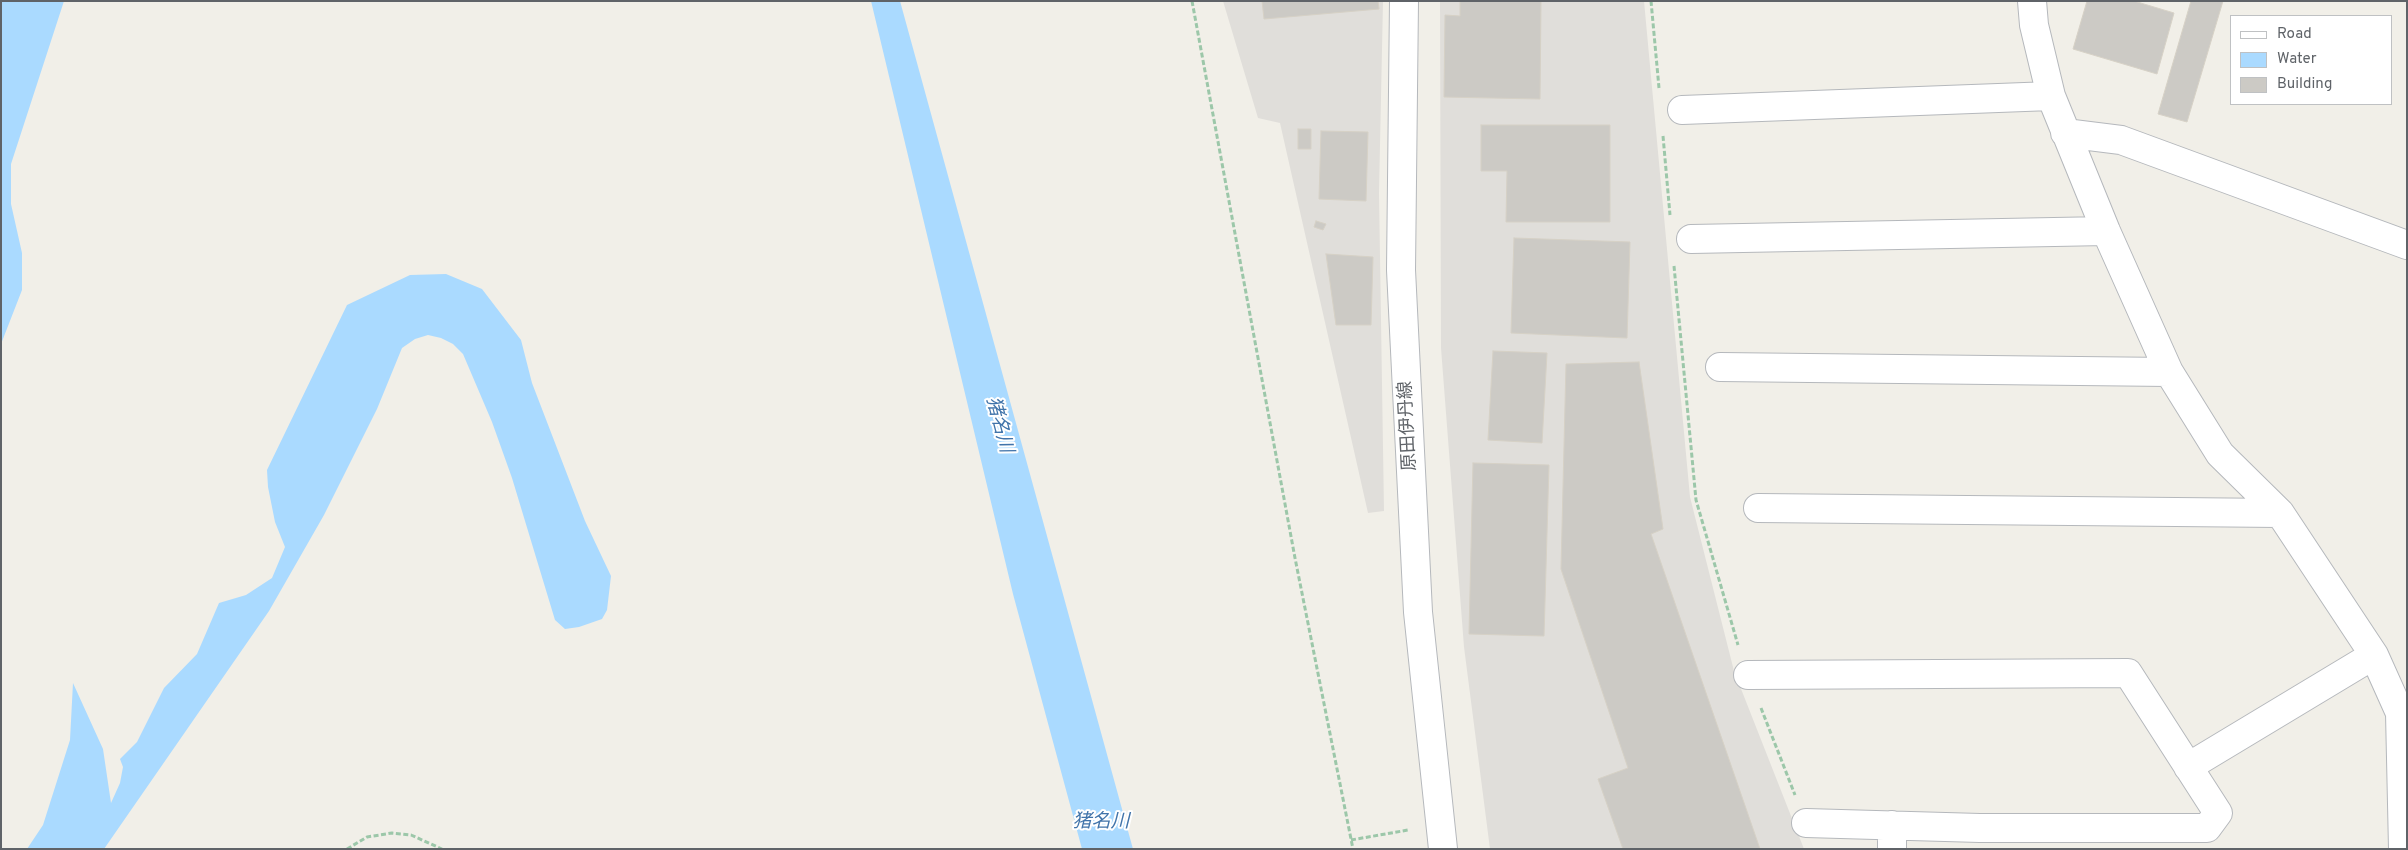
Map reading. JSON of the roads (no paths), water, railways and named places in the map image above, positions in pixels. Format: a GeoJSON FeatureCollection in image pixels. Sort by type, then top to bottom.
{"type":"FeatureCollection","features":[{"type":"Feature","properties":{"kind":"street","name":"原田伊丹線"},"geometry":{"type":"LineString","coordinates":[[1404,1],[1402,290],[1418,612],[1443,849]]}},
{"type":"Feature","properties":{"kind":"street"},"geometry":{"type":"LineString","coordinates":[[2032,1],[2034,25],[2051,96],[2064,133],[2170,372],[2220,454],[2280,513],[2374,655],[2400,713],[2404,849]]}},
{"type":"Feature","properties":{"kind":"street"},"geometry":{"type":"LineString","coordinates":[[1672,119],[2051,96]]}},
{"type":"Feature","properties":{"kind":"street"},"geometry":{"type":"LineString","coordinates":[[2064,133],[2121,140],[2407,245]]}},
{"type":"Feature","properties":{"kind":"street"},"geometry":{"type":"LineString","coordinates":[[1681,232],[2106,231]]}},
{"type":"Feature","properties":{"kind":"street"},"geometry":{"type":"LineString","coordinates":[[1720,367],[2170,372]]}},
{"type":"Feature","properties":{"kind":"street"},"geometry":{"type":"LineString","coordinates":[[1758,508],[2280,513]]}},
{"type":"Feature","properties":{"kind":"street"},"geometry":{"type":"LineString","coordinates":[[2188,767],[2374,655]]}},
{"type":"Feature","properties":{"kind":"street"},"geometry":{"type":"LineString","coordinates":[[1748,675],[2128,673],[2218,813],[2207,828],[2037,838],[1892,837],[1806,823]]}},
{"type":"Feature","properties":{"kind":"water"},"geometry":{"type":"Polygon","coordinates":[[[1,1],[64,1],[11,164],[11,204],[22,253],[22,290],[1,344],[1,1]]]}},
{"type":"Feature","properties":{"kind":"water","name":"猪名川"},"geometry":{"type":"Polygon","coordinates":[[[871,1],[900,1],[1133,849],[1082,849],[1013,594],[871,1]]]}},
{"type":"Feature","properties":{"kind":"water"},"geometry":{"type":"Polygon","coordinates":[[[446,274],[482,289],[521,340],[532,383],[585,521],[611,576],[607,610],[602,619],[579,627],[565,629],[555,620],[512,478],[492,422],[463,354],[453,344],[441,338],[428,335],[415,339],[402,348],[377,409],[324,515],[269,611],[104,849],[27,849],[43,825],[70,740],[73,683],[103,749],[111,803],[120,783],[123,767],[120,759],[137,742],[164,688],[197,654],[219,603],[246,595],[272,578],[285,547],[275,522],[268,487],[267,470],[347,305],[410,275],[446,274]]]}}]}
